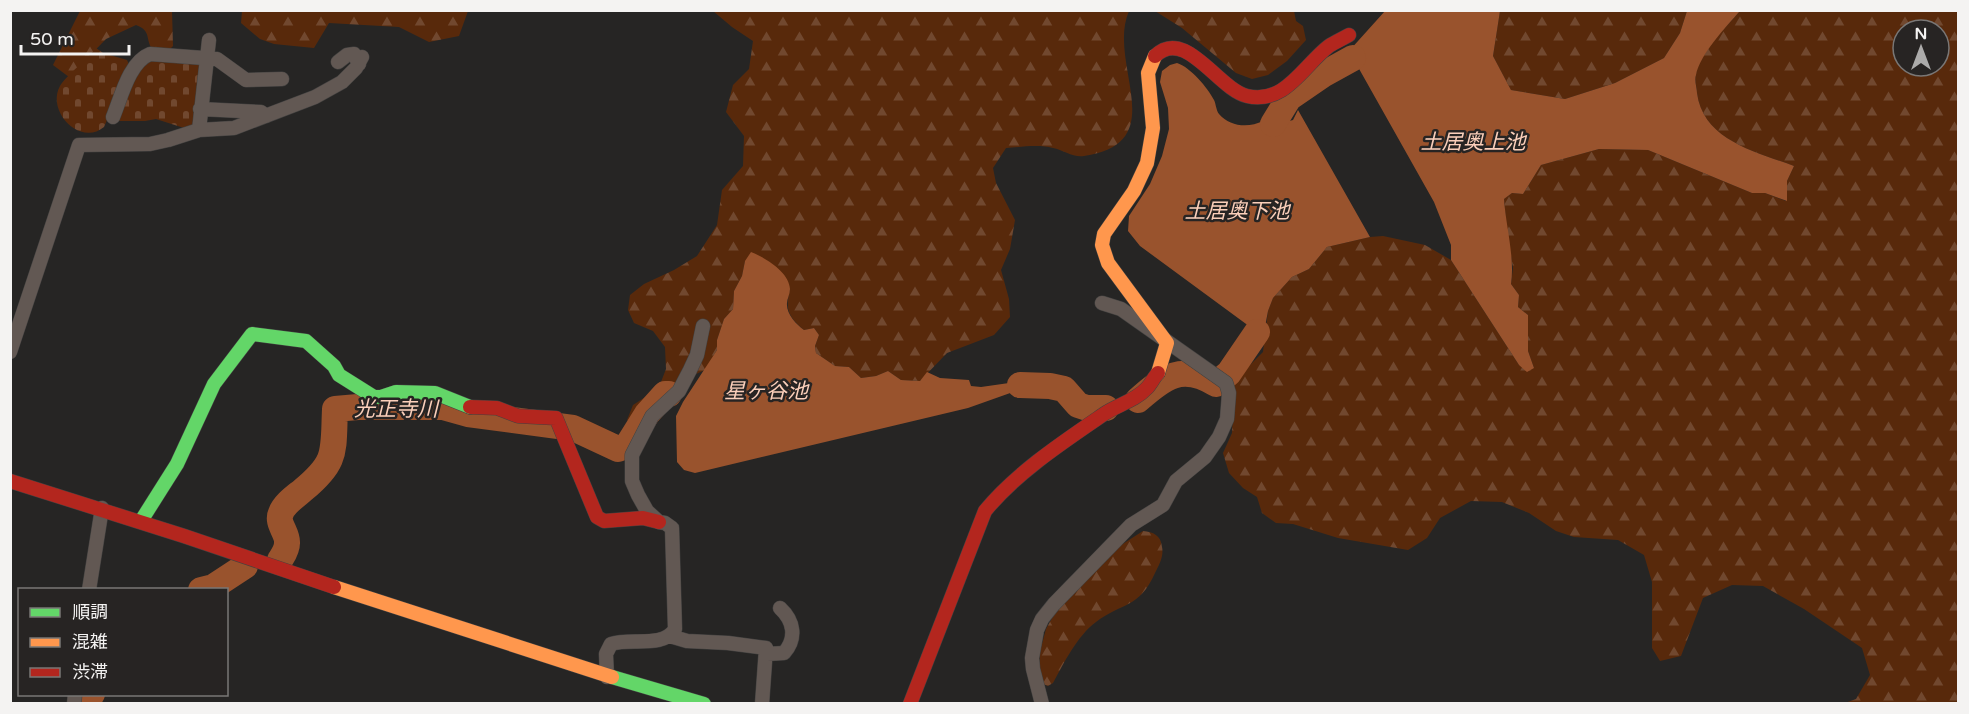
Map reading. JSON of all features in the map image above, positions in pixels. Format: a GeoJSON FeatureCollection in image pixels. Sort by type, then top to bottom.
{"type":"FeatureCollection","features":[{"type":"Feature","properties":{"kind":"street"},"geometry":{"type":"LineString","coordinates":[[1167,343],[1102,253],[1101,241],[1140,183],[1147,163],[1153,126],[1146,76],[1149,64],[1156,54],[1167,48],[1181,49],[1191,52],[1228,87],[1248,96],[1263,98],[1276,94],[1293,84],[1328,47],[1349,35]]}},
{"type":"Feature","properties":{"kind":"street"},"geometry":{"type":"LineString","coordinates":[[199,130],[209,40]]}},
{"type":"Feature","properties":{"kind":"street"},"geometry":{"type":"LineString","coordinates":[[112,117],[131,72],[145,56],[150,54],[207,57],[224,62],[246,80],[282,80]]}},
{"type":"Feature","properties":{"kind":"street"},"geometry":{"type":"LineString","coordinates":[[10,352],[79,146],[150,144],[199,130],[234,128],[315,97],[342,82],[360,60],[354,54],[346,55],[338,62]]}},
{"type":"Feature","properties":{"kind":"street"},"geometry":{"type":"LineString","coordinates":[[200,109],[261,112],[266,116]]}},
{"type":"Feature","properties":{"kind":"street"},"geometry":{"type":"LineString","coordinates":[[1042,704],[1032,658],[1037,630],[1042,620],[1054,604],[1131,525],[1163,505],[1176,481],[1205,456],[1219,437],[1227,419],[1228,393],[1220,379],[1121,309],[1102,303]]}},
{"type":"Feature","properties":{"kind":"street"},"geometry":{"type":"LineString","coordinates":[[659,522],[647,511],[632,481],[632,455],[652,416],[679,391],[685,381],[697,355],[703,326]]}},
{"type":"Feature","properties":{"kind":"street"},"geometry":{"type":"LineString","coordinates":[[141,521],[177,464],[214,384],[252,334],[306,340],[334,366],[339,375],[374,397],[396,392],[435,393],[468,407],[497,408],[518,416],[556,418],[597,518],[604,521],[643,518],[670,525],[673,533],[675,629],[670,636],[661,640],[620,641],[611,644],[606,654],[607,677]]}},
{"type":"Feature","properties":{"kind":"street"},"geometry":{"type":"LineString","coordinates":[[910,704],[985,511],[997,496],[1061,443],[1147,388],[1158,372],[1167,343]]}},
{"type":"Feature","properties":{"kind":"street"},"geometry":{"type":"LineString","coordinates":[[10,481],[102,508],[607,677],[704,704]]}},
{"type":"Feature","properties":{"kind":"street"},"geometry":{"type":"LineString","coordinates":[[89,588],[102,508]]}},
{"type":"Feature","properties":{"kind":"street"},"geometry":{"type":"LineString","coordinates":[[767,654],[784,653],[792,641],[792,621],[780,608]]}},
{"type":"Feature","properties":{"kind":"street"},"geometry":{"type":"LineString","coordinates":[[670,636],[687,641],[766,648],[762,704]]}},
{"type":"Feature","properties":{"kind":"green space"},"geometry":{"type":"Polygon","coordinates":[[[242,10],[468,11],[459,36],[429,42],[399,27],[329,23],[314,48],[274,44],[260,39],[241,23],[242,10]]]}},
{"type":"Feature","properties":{"kind":"green space"},"geometry":{"type":"Polygon","coordinates":[[[80,11],[172,11],[173,46],[166,53],[154,51],[149,44],[145,30],[136,25],[106,39],[69,77],[53,65],[80,11]]]}},
{"type":"Feature","properties":{"kind":"green space"},"geometry":{"type":"Polygon","coordinates":[[[713,11],[1129,11],[1124,32],[1132,98],[1132,118],[1126,135],[1111,148],[1084,156],[1076,156],[1042,146],[1006,148],[993,168],[996,183],[1015,220],[1010,249],[1001,270],[1009,299],[1010,317],[994,335],[947,353],[920,381],[901,380],[888,371],[876,376],[861,378],[849,367],[835,366],[816,353],[815,346],[819,335],[814,328],[804,330],[794,321],[789,312],[790,289],[745,261],[742,276],[734,291],[733,309],[724,319],[717,340],[717,350],[705,370],[678,382],[661,393],[636,425],[627,420],[633,405],[647,396],[661,382],[666,369],[665,347],[653,331],[634,323],[628,310],[630,295],[644,284],[697,256],[717,225],[722,190],[743,166],[744,136],[726,112],[733,85],[749,69],[753,41],[713,11]]]}},
{"type":"Feature","properties":{"kind":"green space"},"geometry":{"type":"Polygon","coordinates":[[[1155,11],[1294,11],[1296,21],[1303,26],[1306,40],[1287,61],[1268,75],[1252,79],[1236,73],[1182,28],[1155,11]]]}},
{"type":"Feature","properties":{"kind":"green space"},"geometry":{"type":"Polygon","coordinates":[[[1500,11],[1687,11],[1680,33],[1664,58],[1615,83],[1565,99],[1511,90],[1493,56],[1500,11]]]}},
{"type":"Feature","properties":{"kind":"green space"},"geometry":{"type":"Polygon","coordinates":[[[1740,11],[1958,11],[1958,703],[1845,703],[1856,699],[1870,675],[1862,648],[1804,609],[1763,586],[1732,585],[1703,598],[1681,656],[1660,661],[1652,648],[1652,582],[1644,555],[1618,540],[1574,537],[1556,531],[1529,513],[1502,502],[1471,501],[1440,518],[1427,538],[1408,550],[1338,538],[1293,524],[1276,523],[1262,513],[1257,497],[1243,488],[1229,473],[1223,453],[1232,433],[1234,381],[1263,352],[1268,311],[1273,298],[1292,277],[1309,269],[1327,247],[1383,236],[1425,245],[1451,260],[1519,365],[1534,368],[1528,351],[1528,315],[1518,307],[1519,295],[1511,284],[1513,268],[1504,199],[1512,193],[1523,194],[1541,165],[1599,149],[1648,150],[1752,193],[1765,193],[1786,201],[1787,181],[1794,166],[1734,142],[1709,122],[1701,109],[1695,76],[1708,49],[1740,11]]]}},
{"type":"Feature","properties":{"kind":"green space"},"geometry":{"type":"Polygon","coordinates":[[[96,48],[103,53],[127,60],[130,67],[104,127],[95,132],[85,133],[68,123],[61,115],[57,96],[63,82],[96,48]]]}},
{"type":"Feature","properties":{"kind":"green space"},"geometry":{"type":"Polygon","coordinates":[[[145,60],[204,61],[197,127],[184,128],[156,119],[118,121],[118,112],[145,60]]]}},
{"type":"Feature","properties":{"kind":"green space"},"geometry":{"type":"Polygon","coordinates":[[[1143,531],[1153,533],[1158,537],[1162,550],[1160,564],[1149,585],[1136,599],[1105,616],[1089,628],[1072,650],[1053,683],[1048,686],[1043,684],[1039,673],[1040,651],[1046,629],[1057,609],[1118,547],[1143,531]]]}},
{"type":"Feature","properties":{"kind":"water","name":"土居奥上池"},"geometry":{"type":"Polygon","coordinates":[[[1385,11],[1500,11],[1493,56],[1511,90],[1565,99],[1615,83],[1664,58],[1680,33],[1687,11],[1740,11],[1714,41],[1698,67],[1695,77],[1697,93],[1701,109],[1720,133],[1748,149],[1794,166],[1787,181],[1787,201],[1765,193],[1752,193],[1648,150],[1599,149],[1541,165],[1523,194],[1512,193],[1504,199],[1511,253],[1511,284],[1519,295],[1518,307],[1528,315],[1528,351],[1534,368],[1527,372],[1519,365],[1451,260],[1451,245],[1434,202],[1349,51],[1385,11]]]}},
{"type":"Feature","properties":{"kind":"water","name":"土居奥下池"},"geometry":{"type":"Polygon","coordinates":[[[1177,63],[1198,78],[1211,95],[1219,114],[1234,124],[1252,125],[1263,121],[1285,122],[1293,120],[1298,110],[1370,237],[1327,247],[1309,269],[1292,277],[1273,298],[1264,332],[1257,332],[1140,246],[1128,231],[1129,216],[1150,184],[1162,156],[1169,129],[1168,108],[1160,82],[1162,71],[1177,63]]]}},
{"type":"Feature","properties":{"kind":"water","name":"星ヶ谷池"},"geometry":{"type":"Polygon","coordinates":[[[751,252],[770,262],[786,277],[790,289],[787,307],[790,315],[804,330],[814,328],[819,335],[815,346],[816,353],[835,366],[849,367],[861,378],[876,376],[888,371],[901,380],[920,381],[927,372],[940,378],[969,380],[971,386],[981,387],[1016,382],[1020,385],[1019,390],[968,408],[695,473],[684,470],[677,462],[676,416],[717,350],[717,340],[724,319],[733,309],[734,291],[742,276],[745,261],[751,252]]]}},
{"type":"Feature","properties":{"kind":"waterway"},"geometry":{"type":"LineString","coordinates":[[1273,124],[1289,98],[1324,74],[1353,58]]}},
{"type":"Feature","properties":{"kind":"waterway"},"geometry":{"type":"LineString","coordinates":[[1138,400],[1165,379],[1183,374],[1193,374],[1216,384],[1229,373],[1257,332]]}},
{"type":"Feature","properties":{"kind":"waterway"},"geometry":{"type":"LineString","coordinates":[[1020,385],[1064,389],[1078,405],[1087,408],[1106,408]]}},
{"type":"Feature","properties":{"kind":"waterway","name":"光正寺川"},"geometry":{"type":"LineString","coordinates":[[280,560],[287,543],[280,520],[281,513],[287,503],[314,480],[328,463],[333,446],[335,409],[443,407],[468,414],[573,428],[618,449],[627,446],[647,414],[665,394],[669,394]]}},
{"type":"Feature","properties":{"kind":"waterway","name":"光正寺川"},"geometry":{"type":"LineString","coordinates":[[209,588],[245,566]]}},
{"type":"Feature","properties":{"kind":"waterway","name":"光正寺川"},"geometry":{"type":"LineString","coordinates":[[81,704],[90,696]]}},
{"type":"Feature","properties":{"kind":"traffic: fast"},"geometry":{"type":"LineString","coordinates":[[141,521],[177,464],[214,384],[252,334],[306,341],[334,366],[339,375],[374,397],[396,392],[435,393],[470,407]]}},
{"type":"Feature","properties":{"kind":"traffic: fast"},"geometry":{"type":"LineString","coordinates":[[612,677],[704,704]]}},
{"type":"Feature","properties":{"kind":"traffic: slow"},"geometry":{"type":"LineString","coordinates":[[1155,56],[1148,73],[1153,128],[1147,163],[1134,191],[1104,234],[1102,245],[1108,263],[1167,343],[1158,373]]}},
{"type":"Feature","properties":{"kind":"traffic: slow"},"geometry":{"type":"LineString","coordinates":[[334,587],[612,677]]}},
{"type":"Feature","properties":{"kind":"traffic: jam"},"geometry":{"type":"LineString","coordinates":[[1155,56],[1166,49],[1178,49],[1190,54],[1236,91],[1247,96],[1260,97],[1272,95],[1283,89],[1329,46],[1349,35]]}},
{"type":"Feature","properties":{"kind":"traffic: jam"},"geometry":{"type":"LineString","coordinates":[[910,704],[985,511],[997,497],[1041,459],[1104,414],[1137,396],[1147,388],[1158,373]]}},
{"type":"Feature","properties":{"kind":"traffic: jam"},"geometry":{"type":"LineString","coordinates":[[470,407],[497,408],[518,416],[556,418],[597,517],[604,521],[643,518],[659,522]]}},
{"type":"Feature","properties":{"kind":"traffic: jam"},"geometry":{"type":"LineString","coordinates":[[10,481],[184,536],[334,587]]}}]}
